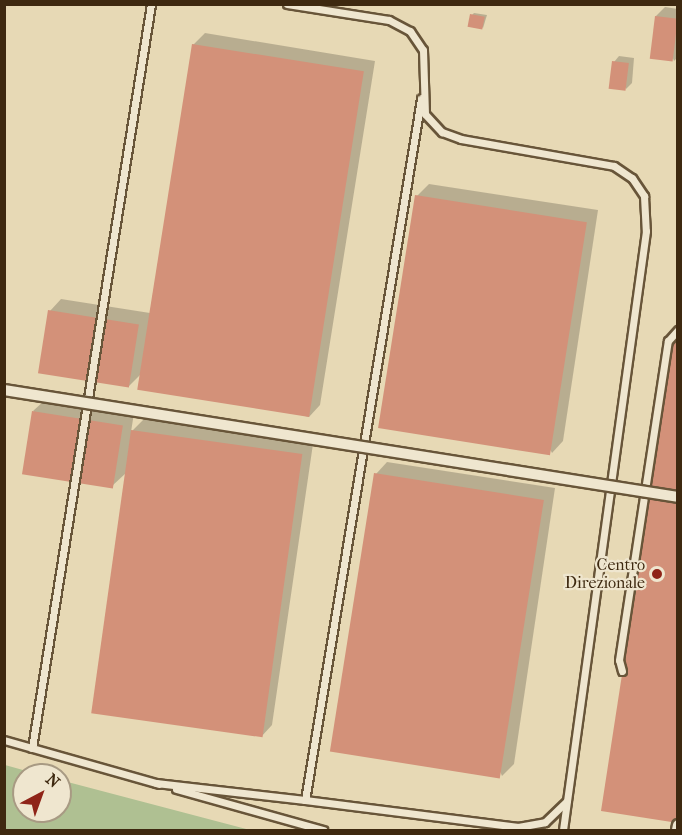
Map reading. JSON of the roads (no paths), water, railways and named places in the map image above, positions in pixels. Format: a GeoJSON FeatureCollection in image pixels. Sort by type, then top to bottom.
{"type":"FeatureCollection","features":[{"type":"Feature","properties":{"kind":"street"},"geometry":{"type":"LineString","coordinates":[[4,390],[678,497]]}},
{"type":"Feature","properties":{"kind":"street"},"geometry":{"type":"LineString","coordinates":[[676,831],[678,825]]}},
{"type":"Feature","properties":{"kind":"lane"},"geometry":{"type":"LineString","coordinates":[[32,748],[151,4]]}},
{"type":"Feature","properties":{"kind":"lane"},"geometry":{"type":"LineString","coordinates":[[287,4],[402,25],[423,50],[422,91],[305,800]]}},
{"type":"Feature","properties":{"kind":"lane"},"geometry":{"type":"LineString","coordinates":[[422,91],[427,118],[447,135],[614,166],[636,183],[646,205],[646,231],[563,831]]}},
{"type":"Feature","properties":{"kind":"lane"},"geometry":{"type":"LineString","coordinates":[[622,671],[619,660],[668,341],[678,330]]}},
{"type":"Feature","properties":{"kind":"lane"},"geometry":{"type":"LineString","coordinates":[[4,740],[324,831]]}},
{"type":"Feature","properties":{"kind":"lane"},"geometry":{"type":"LineString","coordinates":[[156,783],[518,827],[545,822],[567,801]]}},
{"type":"Feature","properties":{"kind":"place","name":"Centro Direzionale"},"geometry":{"type":"Point","coordinates":[657,574]}}]}
